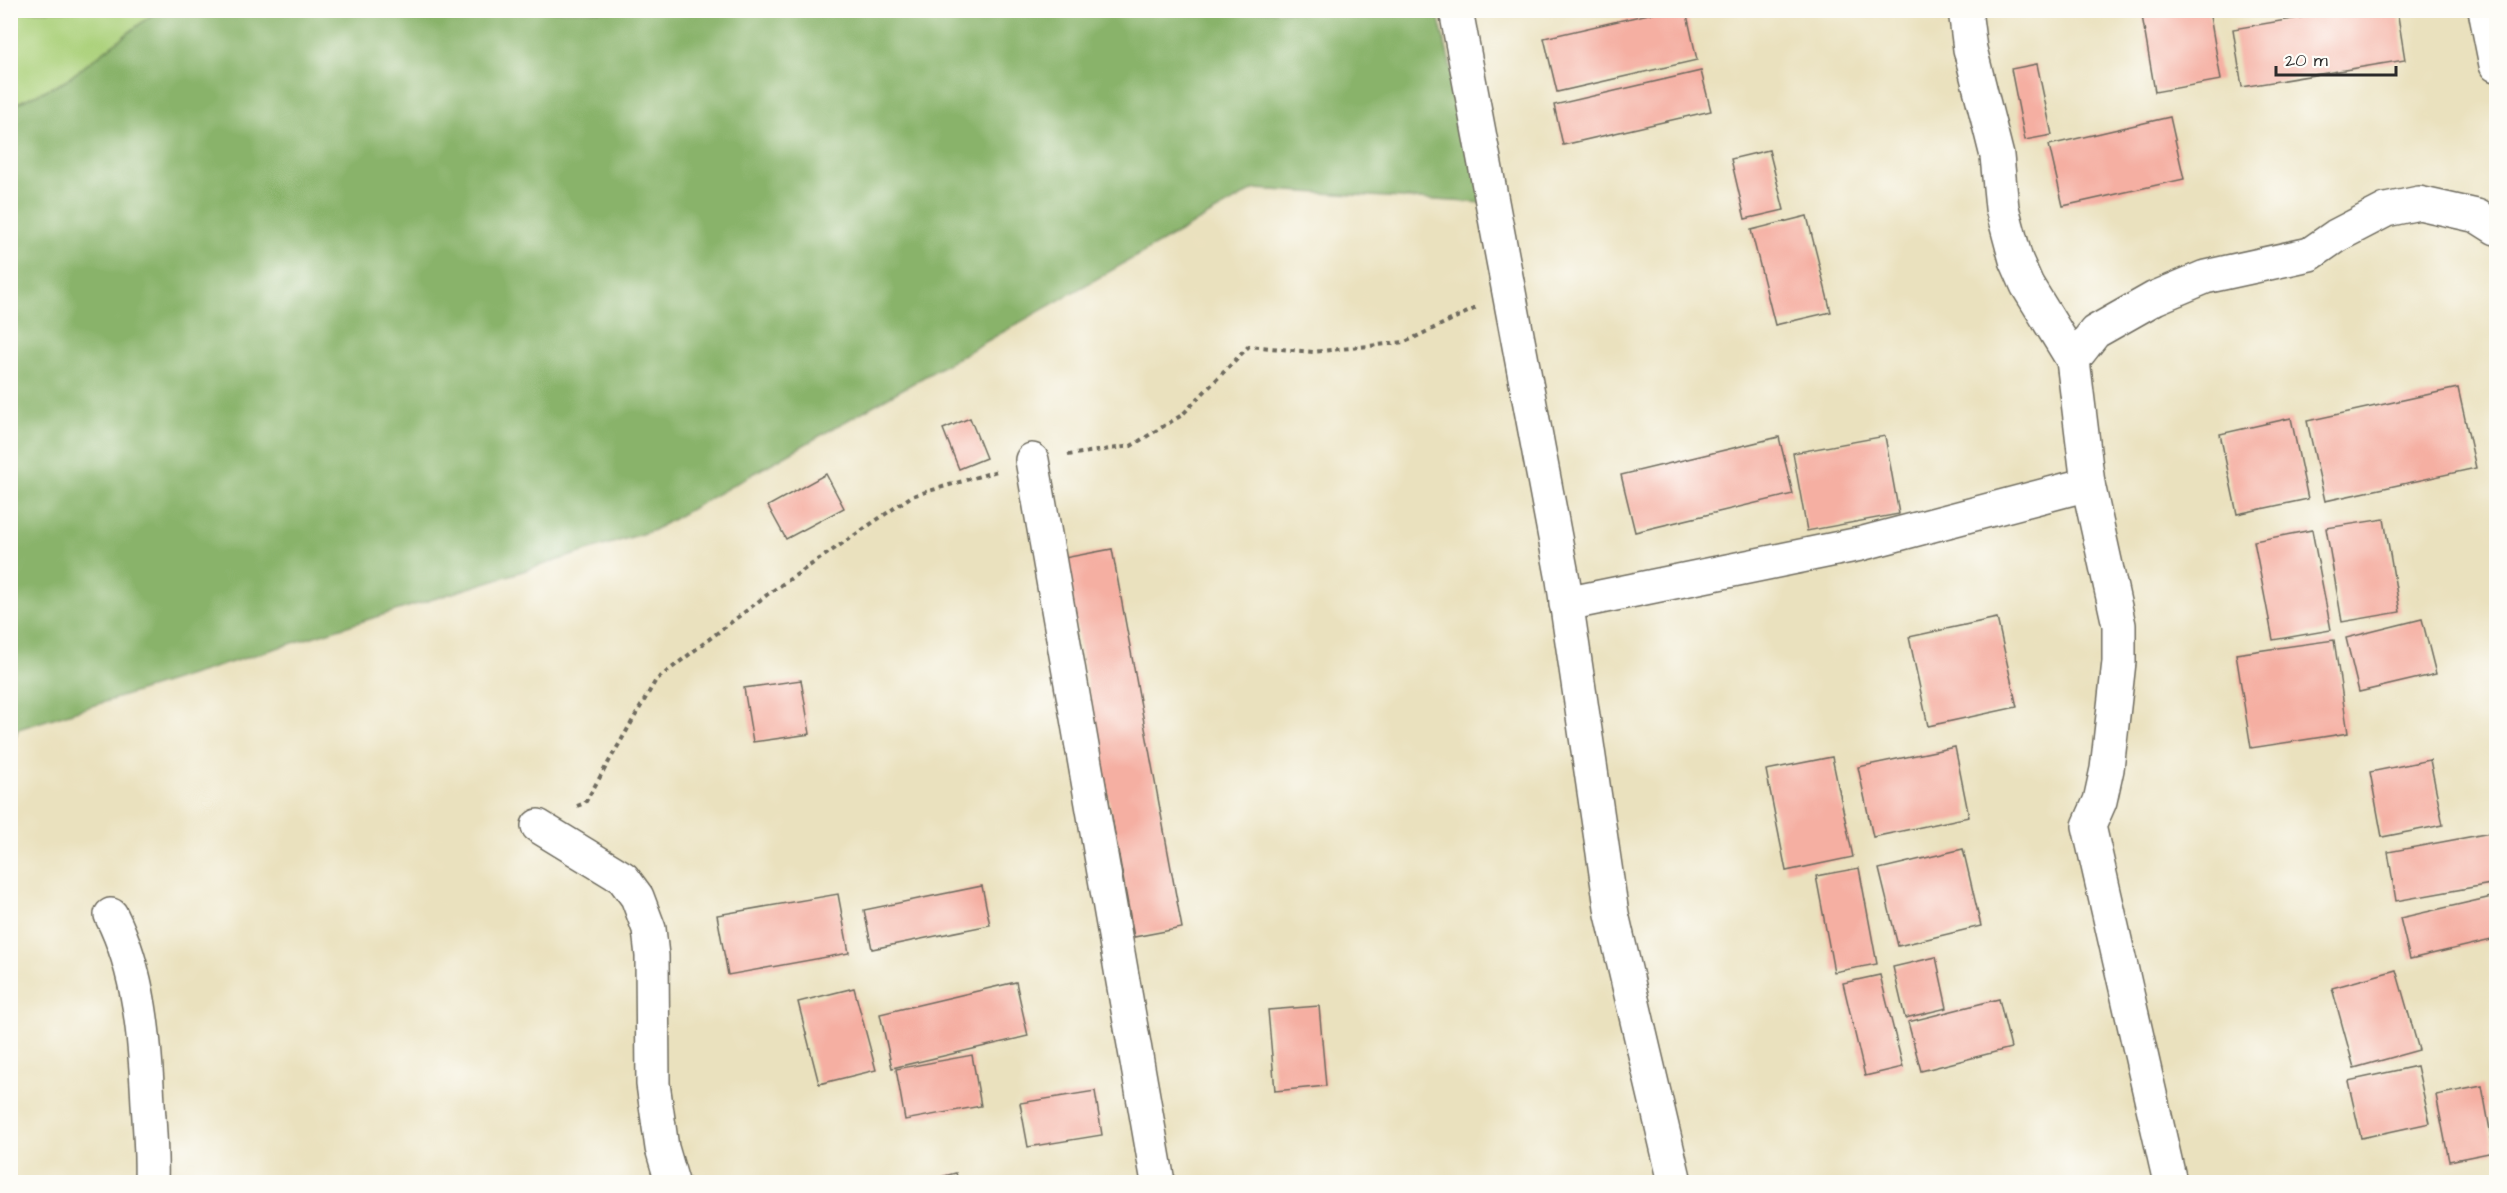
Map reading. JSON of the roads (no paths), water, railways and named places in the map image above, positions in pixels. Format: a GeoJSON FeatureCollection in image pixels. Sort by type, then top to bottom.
{"type":"FeatureCollection","features":[{"type":"Feature","properties":{"kind":"street"},"geometry":{"type":"LineString","coordinates":[[1456,10],[1566,604],[1612,914],[1674,1182]]}},
{"type":"Feature","properties":{"kind":"street"},"geometry":{"type":"LineString","coordinates":[[1965,10],[1970,49],[1997,156],[2002,208],[2016,260],[2027,285],[2073,360],[2088,484],[2120,625],[2120,662],[2108,769],[2100,801],[2089,826],[2170,1182]]}},
{"type":"Feature","properties":{"kind":"street"},"geometry":{"type":"LineString","coordinates":[[2485,10],[2496,65]]}},
{"type":"Feature","properties":{"kind":"street"},"geometry":{"type":"LineString","coordinates":[[2073,360],[2095,332],[2155,298],[2205,277],[2310,254],[2336,236],[2386,210],[2419,203],[2477,216],[2496,228]]}},
{"type":"Feature","properties":{"kind":"street"},"geometry":{"type":"LineString","coordinates":[[1032,460],[1158,1182]]}},
{"type":"Feature","properties":{"kind":"street"},"geometry":{"type":"LineString","coordinates":[[1566,604],[1860,544],[2088,484]]}},
{"type":"Feature","properties":{"kind":"street"},"geometry":{"type":"LineString","coordinates":[[538,826],[623,878],[637,897],[649,928],[652,956],[653,1084],[662,1148],[672,1182]]}},
{"type":"Feature","properties":{"kind":"street"},"geometry":{"type":"LineString","coordinates":[[111,915],[124,940],[141,1011],[147,1073],[151,1182]]}}]}
